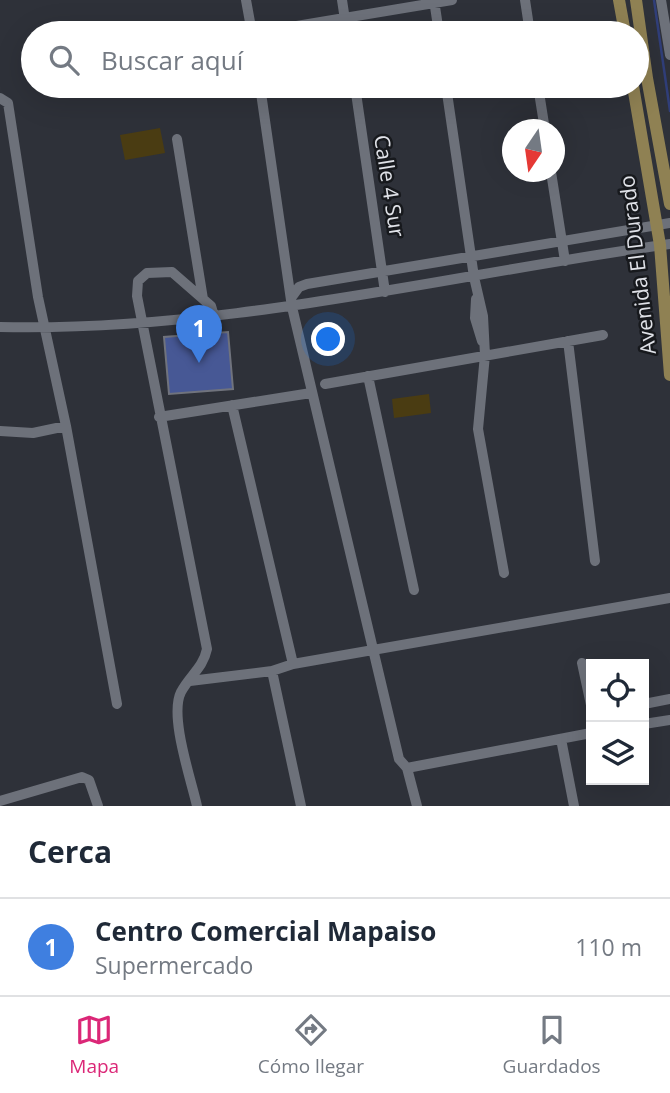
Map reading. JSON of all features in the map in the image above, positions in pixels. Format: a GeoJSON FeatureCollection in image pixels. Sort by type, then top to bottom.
{"type":"FeatureCollection","features":[{"type":"Feature","properties":{"kind":"main road"},"geometry":{"type":"LineString","coordinates":[[620,0],[623,21]]}},
{"type":"Feature","properties":{"kind":"main road"},"geometry":{"type":"LineString","coordinates":[[636,0],[639,21]]}},
{"type":"Feature","properties":{"kind":"main road"},"geometry":{"type":"LineString","coordinates":[[649,94],[670,204]]}},
{"type":"Feature","properties":{"kind":"main road","name":"Avenida El Durado"},"geometry":{"type":"LineString","coordinates":[[635,98],[656,225],[665,244],[670,375]]}},
{"type":"Feature","properties":{"kind":"street"},"geometry":{"type":"LineString","coordinates":[[246,0],[250,21]]}},
{"type":"Feature","properties":{"kind":"street"},"geometry":{"type":"LineString","coordinates":[[342,0],[345,21]]}},
{"type":"Feature","properties":{"kind":"street"},"geometry":{"type":"LineString","coordinates":[[327,21],[453,0]]}},
{"type":"Feature","properties":{"kind":"street"},"geometry":{"type":"LineString","coordinates":[[525,0],[528,21]]}},
{"type":"Feature","properties":{"kind":"street"},"geometry":{"type":"LineString","coordinates":[[662,0],[670,55]]}},
{"type":"Feature","properties":{"kind":"street"},"geometry":{"type":"LineString","coordinates":[[434,2],[437,21]]}},
{"type":"Feature","properties":{"kind":"street"},"geometry":{"type":"LineString","coordinates":[[0,98],[8,103],[44,328],[66,426],[117,704]]}},
{"type":"Feature","properties":{"kind":"street"},"geometry":{"type":"LineString","coordinates":[[262,98],[292,303],[311,393],[399,759],[407,768],[417,806]]}},
{"type":"Feature","properties":{"kind":"street","name":"Calle 4 Sur"},"geometry":{"type":"LineString","coordinates":[[357,98],[385,292]]}},
{"type":"Feature","properties":{"kind":"street"},"geometry":{"type":"LineString","coordinates":[[448,98],[477,293],[475,318],[484,349],[478,429],[504,573]]}},
{"type":"Feature","properties":{"kind":"street"},"geometry":{"type":"LineString","coordinates":[[540,98],[543,119]]}},
{"type":"Feature","properties":{"kind":"street"},"geometry":{"type":"LineString","coordinates":[[177,139],[203,299]]}},
{"type":"Feature","properties":{"kind":"street"},"geometry":{"type":"LineString","coordinates":[[553,182],[565,261]]}},
{"type":"Feature","properties":{"kind":"street"},"geometry":{"type":"LineString","coordinates":[[292,303],[299,287],[307,284],[670,223]]}},
{"type":"Feature","properties":{"kind":"street"},"geometry":{"type":"LineString","coordinates":[[0,327],[142,325],[385,292],[665,244]]}},
{"type":"Feature","properties":{"kind":"street"},"geometry":{"type":"LineString","coordinates":[[197,806],[176,710],[181,692],[204,663],[207,649],[159,417],[137,296],[138,281],[142,275],[172,272],[211,306],[214,316]]}},
{"type":"Feature","properties":{"kind":"street"},"geometry":{"type":"LineString","coordinates":[[325,384],[484,349],[603,335]]}},
{"type":"Feature","properties":{"kind":"street"},"geometry":{"type":"LineString","coordinates":[[568,341],[594,561]]}},
{"type":"Feature","properties":{"kind":"street"},"geometry":{"type":"LineString","coordinates":[[368,376],[414,590]]}},
{"type":"Feature","properties":{"kind":"street"},"geometry":{"type":"LineString","coordinates":[[159,417],[311,393]]}},
{"type":"Feature","properties":{"kind":"street"},"geometry":{"type":"LineString","coordinates":[[232,405],[293,664]]}},
{"type":"Feature","properties":{"kind":"street"},"geometry":{"type":"LineString","coordinates":[[0,431],[33,433],[66,426]]}},
{"type":"Feature","properties":{"kind":"street"},"geometry":{"type":"LineString","coordinates":[[190,681],[272,671],[293,664],[670,598]]}},
{"type":"Feature","properties":{"kind":"street"},"geometry":{"type":"LineString","coordinates":[[582,663],[586,682]]}},
{"type":"Feature","properties":{"kind":"street"},"geometry":{"type":"LineString","coordinates":[[272,671],[301,806]]}},
{"type":"Feature","properties":{"kind":"street"},"geometry":{"type":"LineString","coordinates":[[649,703],[670,699]]}},
{"type":"Feature","properties":{"kind":"street"},"geometry":{"type":"LineString","coordinates":[[649,723],[670,720]]}},
{"type":"Feature","properties":{"kind":"street"},"geometry":{"type":"LineString","coordinates":[[407,768],[586,734]]}},
{"type":"Feature","properties":{"kind":"street"},"geometry":{"type":"LineString","coordinates":[[561,739],[574,806]]}},
{"type":"Feature","properties":{"kind":"street"},"geometry":{"type":"LineString","coordinates":[[0,802],[82,777],[89,780],[98,806]]}},
{"type":"Feature","properties":{"kind":"shaded area"},"geometry":{"type":"Polygon","coordinates":[[[160,128],[165,153],[125,160],[120,135],[160,128]]]}},
{"type":"Feature","properties":{"kind":"shaded area"},"geometry":{"type":"Polygon","coordinates":[[[429,394],[431,413],[394,418],[392,399],[429,394]]]}},
{"type":"Feature","properties":{"kind":"building"},"geometry":{"type":"Polygon","coordinates":[[[228,332],[233,389],[169,394],[164,337],[228,332]]]}},
{"type":"Feature","properties":{"kind":"waterway"},"geometry":{"type":"LineString","coordinates":[[654,0],[670,111]]}},
{"type":"Feature","properties":{"kind":"place","name":"Centro Comercial Mapaiso"},"geometry":{"type":"Point","coordinates":[199,363]}}]}
